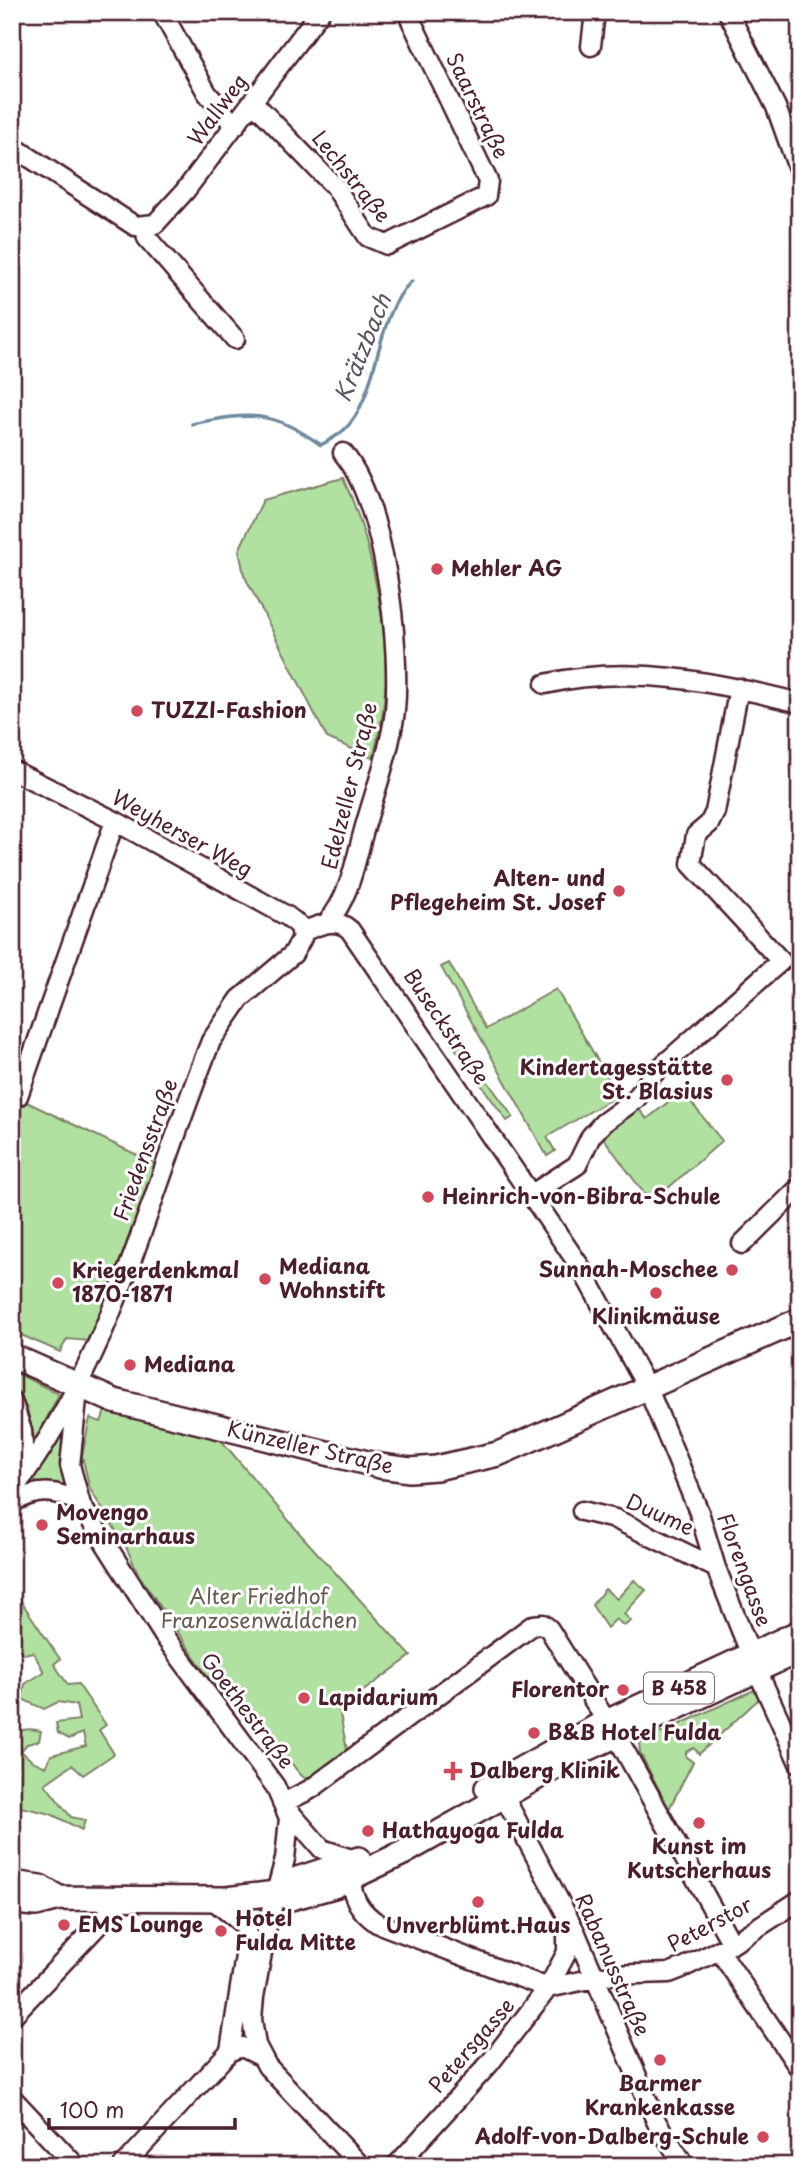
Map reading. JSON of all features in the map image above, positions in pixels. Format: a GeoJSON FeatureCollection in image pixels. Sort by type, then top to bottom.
{"type":"FeatureCollection","features":[{"type":"Feature","properties":{"kind":"main road","name":"Künzeller Straße"},"geometry":{"type":"LineString","coordinates":[[12,1356],[78,1386],[175,1418],[332,1456],[410,1470],[455,1465],[498,1454],[800,1320]]}},
{"type":"Feature","properties":{"kind":"main road","name":"B 458"},"geometry":{"type":"LineString","coordinates":[[12,1902],[36,1904],[59,1898],[212,1899],[276,1893],[288,1882],[353,1870],[611,1729],[754,1662],[800,1632]]}},
{"type":"Feature","properties":{"kind":"main road","name":"B 458"},"geometry":{"type":"LineString","coordinates":[[754,1662],[800,1650]]}},
{"type":"Feature","properties":{"kind":"main road","name":"B 458"},"geometry":{"type":"LineString","coordinates":[[12,1883],[40,1887],[59,1898]]}},
{"type":"Feature","properties":{"kind":"street"},"geometry":{"type":"LineString","coordinates":[[162,12],[207,93],[236,126]]}},
{"type":"Feature","properties":{"kind":"street","name":"Wallweg"},"geometry":{"type":"LineString","coordinates":[[145,228],[160,220],[236,126],[320,12]]}},
{"type":"Feature","properties":{"kind":"street","name":"Saarstraße"},"geometry":{"type":"LineString","coordinates":[[407,12],[488,181]]}},
{"type":"Feature","properties":{"kind":"street"},"geometry":{"type":"LineString","coordinates":[[591,12],[594,21],[591,46]]}},
{"type":"Feature","properties":{"kind":"street"},"geometry":{"type":"LineString","coordinates":[[728,12],[776,107],[800,174]]}},
{"type":"Feature","properties":{"kind":"street","name":"Lechstraße"},"geometry":{"type":"LineString","coordinates":[[253,102],[321,170],[368,237],[375,242],[387,245],[486,196],[488,181]]}},
{"type":"Feature","properties":{"kind":"street"},"geometry":{"type":"LineString","coordinates":[[12,146],[125,221],[145,228],[147,238],[235,339]]}},
{"type":"Feature","properties":{"kind":"street","name":"Edelzeller Straße"},"geometry":{"type":"LineString","coordinates":[[327,923],[345,897],[388,746],[396,696],[394,628],[382,555],[362,486],[343,453]]}},
{"type":"Feature","properties":{"kind":"street"},"geometry":{"type":"LineString","coordinates":[[545,684],[605,675],[652,675],[739,688],[800,703]]}},
{"type":"Feature","properties":{"kind":"street"},"geometry":{"type":"LineString","coordinates":[[532,1194],[576,1165],[592,1136],[603,1123],[636,1099],[653,1074],[781,961],[691,864],[696,835],[709,824],[716,813],[739,688]]}},
{"type":"Feature","properties":{"kind":"street","name":"Weyherser Weg"},"geometry":{"type":"LineString","coordinates":[[12,770],[115,821],[287,916],[296,922],[302,932]]}},
{"type":"Feature","properties":{"kind":"street"},"geometry":{"type":"LineString","coordinates":[[18,1096],[115,821]]}},
{"type":"Feature","properties":{"kind":"street"},"geometry":{"type":"LineString","coordinates":[[302,932],[327,923]]}},
{"type":"Feature","properties":{"kind":"street","name":"Buseckstraße"},"geometry":{"type":"LineString","coordinates":[[327,923],[346,926],[364,947],[581,1268],[648,1389]]}},
{"type":"Feature","properties":{"kind":"street","name":"Friedensstraße"},"geometry":{"type":"LineString","coordinates":[[12,1491],[92,1362],[211,1041],[240,999],[293,954],[301,944],[302,932]]}},
{"type":"Feature","properties":{"kind":"street"},"geometry":{"type":"LineString","coordinates":[[742,1244],[800,1187]]}},
{"type":"Feature","properties":{"kind":"street","name":"Goethestraße"},"geometry":{"type":"LineString","coordinates":[[78,1386],[78,1413],[70,1465],[81,1505],[164,1636],[275,1786],[289,1818],[285,1859],[252,2007],[253,2035],[260,2056]]}},
{"type":"Feature","properties":{"kind":"street","name":"Florengasse"},"geometry":{"type":"LineString","coordinates":[[648,1389],[699,1512],[716,1568],[800,1765]]}},
{"type":"Feature","properties":{"kind":"street"},"geometry":{"type":"LineString","coordinates":[[12,1401],[22,1431],[25,1474]]}},
{"type":"Feature","properties":{"kind":"street"},"geometry":{"type":"LineString","coordinates":[[12,1503],[42,1491],[60,1494],[81,1505]]}},
{"type":"Feature","properties":{"kind":"street","name":"Duume"},"geometry":{"type":"LineString","coordinates":[[582,1511],[615,1519],[716,1568]]}},
{"type":"Feature","properties":{"kind":"street"},"geometry":{"type":"LineString","coordinates":[[283,1803],[311,1789],[533,1625],[542,1624],[549,1629],[611,1729],[726,1947],[798,2064]]}},
{"type":"Feature","properties":{"kind":"street","name":"Rabanusstraße"},"geometry":{"type":"LineString","coordinates":[[500,1789],[568,1919],[657,2123],[685,2166]]}},
{"type":"Feature","properties":{"kind":"street","name":"Goethestraße"},"geometry":{"type":"LineString","coordinates":[[283,1803],[322,1849],[353,1870]]}},
{"type":"Feature","properties":{"kind":"street"},"geometry":{"type":"LineString","coordinates":[[353,1870],[352,1890],[362,1913],[377,1923],[548,1988],[594,1979]]}},
{"type":"Feature","properties":{"kind":"street"},"geometry":{"type":"LineString","coordinates":[[212,1899],[244,1925],[248,1937],[230,2051]]}},
{"type":"Feature","properties":{"kind":"street"},"geometry":{"type":"LineString","coordinates":[[12,2016],[122,1900]]}},
{"type":"Feature","properties":{"kind":"street","name":"Peterstor"},"geometry":{"type":"LineString","coordinates":[[594,1979],[669,1972],[726,1947],[800,1900]]}},
{"type":"Feature","properties":{"kind":"street","name":"Petersgasse"},"geometry":{"type":"LineString","coordinates":[[396,2166],[489,2064],[548,1988],[567,1952],[568,1919]]}},
{"type":"Feature","properties":{"kind":"street"},"geometry":{"type":"LineString","coordinates":[[123,2166],[230,2051],[242,2047],[260,2056],[361,2166]]}},
{"type":"Feature","properties":{"kind":"street"},"geometry":{"type":"LineString","coordinates":[[12,2098],[76,2166]]}},
{"type":"Feature","properties":{"kind":"green space"},"geometry":{"type":"Polygon","coordinates":[[[343,478],[363,531],[378,592],[382,623],[385,683],[382,716],[373,758],[327,738],[244,575],[239,550],[263,500],[343,478]]]}},
{"type":"Feature","properties":{"kind":"green space"},"geometry":{"type":"Polygon","coordinates":[[[449,963],[486,1029],[556,989],[618,1095],[547,1137],[555,1151],[547,1156],[441,967],[449,963]]]}},
{"type":"Feature","properties":{"kind":"green space"},"geometry":{"type":"Polygon","coordinates":[[[456,1037],[513,1117],[507,1121],[450,1041],[456,1037]]]}},
{"type":"Feature","properties":{"kind":"green space"},"geometry":{"type":"Polygon","coordinates":[[[682,1091],[722,1141],[651,1203],[602,1136],[638,1108],[647,1119],[682,1091]]]}},
{"type":"Feature","properties":{"kind":"green space"},"geometry":{"type":"Polygon","coordinates":[[[12,1095],[156,1164],[90,1341],[67,1339],[60,1352],[12,1331],[12,1095]]]}},
{"type":"Feature","properties":{"kind":"green space"},"geometry":{"type":"Polygon","coordinates":[[[12,1371],[59,1394],[35,1441],[27,1409],[12,1384],[12,1371]]]}},
{"type":"Feature","properties":{"kind":"green space","name":"Alter Friedhof Franzosenwäldchen"},"geometry":{"type":"Polygon","coordinates":[[[105,1411],[220,1439],[301,1535],[411,1656],[339,1709],[348,1755],[310,1783],[299,1773],[254,1714],[251,1716],[231,1692],[224,1696],[215,1687],[139,1575],[126,1547],[90,1489],[82,1456],[90,1418],[101,1422],[105,1411]]]}},
{"type":"Feature","properties":{"kind":"green space"},"geometry":{"type":"Polygon","coordinates":[[[65,1422],[68,1424],[61,1467],[67,1489],[38,1485],[33,1478],[65,1422]]]}},
{"type":"Feature","properties":{"kind":"green space"},"geometry":{"type":"Polygon","coordinates":[[[634,1580],[646,1590],[624,1614],[631,1621],[624,1626],[616,1619],[607,1628],[592,1605],[605,1589],[617,1599],[634,1580]]]}},
{"type":"Feature","properties":{"kind":"green space"},"geometry":{"type":"Polygon","coordinates":[[[12,1588],[60,1659],[54,1664],[68,1685],[78,1684],[106,1725],[99,1730],[114,1754],[83,1775],[72,1765],[45,1784],[71,1817],[85,1820],[82,1830],[51,1814],[12,1805],[12,1737],[15,1734],[33,1729],[41,1731],[39,1741],[27,1744],[21,1751],[32,1761],[46,1767],[51,1755],[86,1746],[83,1733],[69,1739],[58,1733],[56,1723],[79,1720],[76,1705],[58,1702],[44,1709],[22,1699],[25,1684],[44,1672],[33,1652],[24,1654],[12,1643],[12,1588]]]}},
{"type":"Feature","properties":{"kind":"green space"},"geometry":{"type":"Polygon","coordinates":[[[754,1690],[760,1698],[699,1754],[694,1748],[686,1752],[686,1757],[693,1762],[669,1809],[640,1753],[639,1743],[754,1690]]]}},
{"type":"Feature","properties":{"kind":"waterway","name":"Krätzbach"},"geometry":{"type":"LineString","coordinates":[[192,424],[230,417],[260,417],[288,425],[321,445],[336,436],[356,416],[390,315],[399,296],[412,281]]}},
{"type":"Feature","properties":{"kind":"place","name":"Mehler AG"},"geometry":{"type":"Point","coordinates":[437,569]}},
{"type":"Feature","properties":{"kind":"place","name":"TUZZI-Fashion"},"geometry":{"type":"Point","coordinates":[137,711]}},
{"type":"Feature","properties":{"kind":"place","name":"Alten- und Pflegeheim St. Josef"},"geometry":{"type":"Point","coordinates":[619,891]}},
{"type":"Feature","properties":{"kind":"place","name":"Kindertagesstätte St. Blasius"},"geometry":{"type":"Point","coordinates":[727,1080]}},
{"type":"Feature","properties":{"kind":"place","name":"Heinrich-von-Bibra-Schule"},"geometry":{"type":"Point","coordinates":[428,1197]}},
{"type":"Feature","properties":{"kind":"place","name":"Sunnah-Moschee"},"geometry":{"type":"Point","coordinates":[732,1270]}},
{"type":"Feature","properties":{"kind":"place","name":"Mediana Wohnstift"},"geometry":{"type":"Point","coordinates":[265,1279]}},
{"type":"Feature","properties":{"kind":"place","name":"Kriegerdenkmal 1870-1871"},"geometry":{"type":"Point","coordinates":[58,1283]}},
{"type":"Feature","properties":{"kind":"place","name":"Klinikmäuse"},"geometry":{"type":"Point","coordinates":[656,1293]}},
{"type":"Feature","properties":{"kind":"place","name":"Mediana"},"geometry":{"type":"Point","coordinates":[130,1365]}},
{"type":"Feature","properties":{"kind":"place","name":"Movengo Seminarhaus"},"geometry":{"type":"Point","coordinates":[42,1525]}},
{"type":"Feature","properties":{"kind":"place","name":"Florentor"},"geometry":{"type":"Point","coordinates":[623,1690]}},
{"type":"Feature","properties":{"kind":"place","name":"Lapidarium"},"geometry":{"type":"Point","coordinates":[304,1698]}},
{"type":"Feature","properties":{"kind":"place","name":"B&B Hotel Fulda"},"geometry":{"type":"Point","coordinates":[534,1733]}},
{"type":"Feature","properties":{"kind":"place","name":"Dalberg Klinik"},"geometry":{"type":"Point","coordinates":[453,1771]}},
{"type":"Feature","properties":{"kind":"place","name":"Kunst im Kutscherhaus"},"geometry":{"type":"Point","coordinates":[699,1823]}},
{"type":"Feature","properties":{"kind":"place","name":"Hathayoga Fulda"},"geometry":{"type":"Point","coordinates":[368,1831]}},
{"type":"Feature","properties":{"kind":"place","name":"Unverblümt.Haus"},"geometry":{"type":"Point","coordinates":[478,1902]}},
{"type":"Feature","properties":{"kind":"place","name":"EMS Lounge"},"geometry":{"type":"Point","coordinates":[64,1925]}},
{"type":"Feature","properties":{"kind":"place","name":"Hotel Fulda Mitte"},"geometry":{"type":"Point","coordinates":[221,1931]}},
{"type":"Feature","properties":{"kind":"place","name":"Barmer Krankenkasse"},"geometry":{"type":"Point","coordinates":[660,2060]}},
{"type":"Feature","properties":{"kind":"place","name":"Adolf-von-Dalberg-Schule"},"geometry":{"type":"Point","coordinates":[763,2137]}}]}
